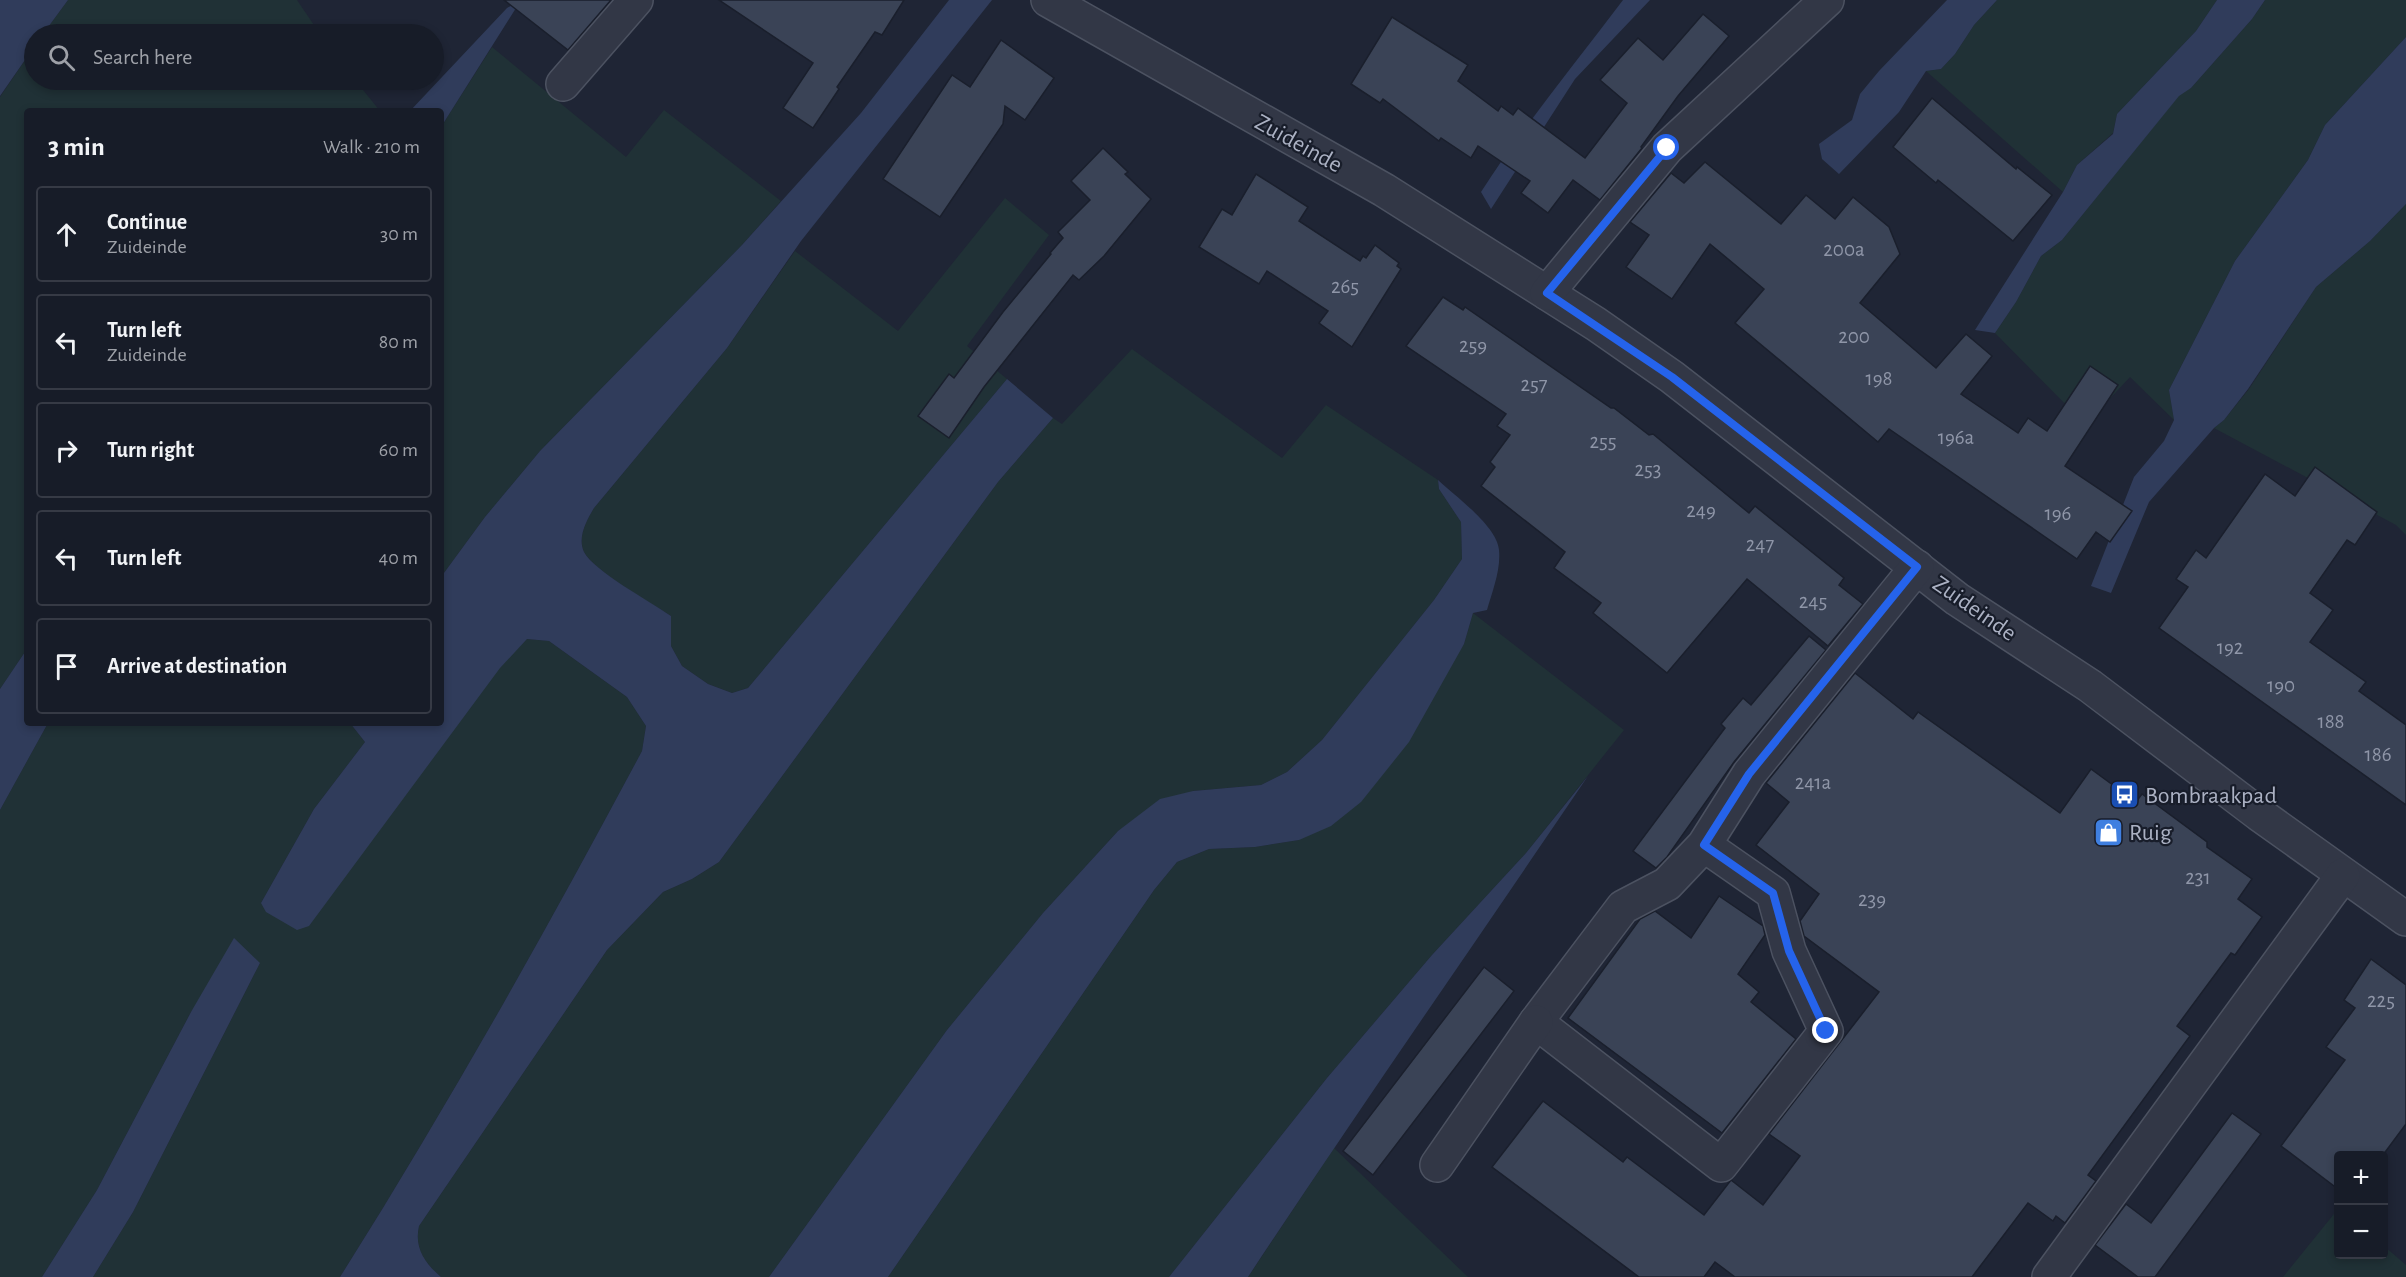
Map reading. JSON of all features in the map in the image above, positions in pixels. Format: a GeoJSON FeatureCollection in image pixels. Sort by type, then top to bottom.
{"type":"FeatureCollection","features":[{"type":"Feature","properties":{"kind":"street"},"geometry":{"type":"LineString","coordinates":[[563,84],[636,0]]}},
{"type":"Feature","properties":{"kind":"street","name":"Zuideinde"},"geometry":{"type":"LineString","coordinates":[[1047,0],[1384,190],[1547,293],[1672,377],[1980,616],[2037,649],[2090,686],[2343,875],[2406,919]]}},
{"type":"Feature","properties":{"kind":"street"},"geometry":{"type":"LineString","coordinates":[[1547,293],[1667,148],[1827,0]]}},
{"type":"Feature","properties":{"kind":"street"},"geometry":{"type":"LineString","coordinates":[[1437,1165],[1536,1022],[1623,907],[1667,884],[1704,845],[1749,774],[1917,567]]}},
{"type":"Feature","properties":{"kind":"street"},"geometry":{"type":"LineString","coordinates":[[1536,1022],[1721,1166],[1826,1031],[1789,951],[1773,893],[1704,845]]}},
{"type":"Feature","properties":{"kind":"street"},"geometry":{"type":"LineString","coordinates":[[2049,1277],[2343,875]]}},
{"type":"Feature","properties":{"kind":"shaded area"},"geometry":{"type":"Polygon","coordinates":[[[68,0],[297,0],[313,24],[50,24],[68,0]]]}},
{"type":"Feature","properties":{"kind":"shaded area"},"geometry":{"type":"Polygon","coordinates":[[[1997,0],[2217,0],[2196,31],[2117,114],[2113,133],[2077,165],[2063,192],[1926,71],[1941,69],[1955,54],[1974,25],[1997,0]]]}},
{"type":"Feature","properties":{"kind":"shaded area"},"geometry":{"type":"Polygon","coordinates":[[[2265,0],[2406,0],[2406,37],[2325,125],[2308,160],[2235,261],[2169,390],[2174,420],[2130,377],[2088,422],[2081,420],[1995,333],[2016,302],[2041,256],[2062,240],[2179,95],[2191,88],[2252,19],[2265,0]]]}},
{"type":"Feature","properties":{"kind":"shaded area"},"geometry":{"type":"Polygon","coordinates":[[[492,47],[626,157],[664,110],[781,201],[742,245],[540,451],[485,517],[444,573],[444,122],[492,47]]]}},
{"type":"Feature","properties":{"kind":"shaded area"},"geometry":{"type":"Polygon","coordinates":[[[24,62],[24,90],[363,90],[378,108],[24,108],[24,653],[0,689],[0,97],[24,62]]]}},
{"type":"Feature","properties":{"kind":"shaded area"},"geometry":{"type":"Polygon","coordinates":[[[1005,198],[1049,235],[967,346],[1007,379],[748,688],[732,693],[708,684],[682,666],[671,646],[671,616],[611,577],[584,552],[582,535],[594,508],[727,348],[795,251],[898,331],[1005,198]]]}},
{"type":"Feature","properties":{"kind":"shaded area"},"geometry":{"type":"Polygon","coordinates":[[[2406,204],[2406,535],[2396,525],[2214,428],[2224,420],[2249,389],[2316,287],[2370,241],[2406,204]]]}},
{"type":"Feature","properties":{"kind":"shaded area"},"geometry":{"type":"Polygon","coordinates":[[[1132,349],[1282,458],[1326,405],[1438,480],[1439,489],[1461,522],[1462,559],[1434,600],[1322,740],[1287,772],[1261,785],[1193,791],[1118,831],[1043,913],[947,1030],[769,1277],[441,1277],[422,1254],[418,1241],[419,1226],[607,950],[663,892],[692,879],[719,862],[998,482],[1053,418],[1062,424],[1132,349]]]}},
{"type":"Feature","properties":{"kind":"shaded area"},"geometry":{"type":"Polygon","coordinates":[[[1473,613],[1624,730],[1526,853],[1432,955],[1327,1078],[1169,1277],[888,1277],[1154,890],[1177,862],[1209,849],[1255,847],[1299,840],[1464,644],[1473,613]]]}},
{"type":"Feature","properties":{"kind":"shaded area"},"geometry":{"type":"Polygon","coordinates":[[[527,639],[549,641],[627,697],[646,726],[642,751],[570,884],[496,1017],[340,1277],[93,1277],[133,1212],[260,963],[191,1012],[97,1190],[42,1277],[0,1277],[0,810],[46,726],[353,726],[365,742],[314,809],[261,903],[439,726],[444,726],[444,721],[527,639]]]}},
{"type":"Feature","properties":{"kind":"shaded area"},"geometry":{"type":"Polygon","coordinates":[[[1334,1148],[1468,1277],[1248,1277],[1334,1148]]]}},
{"type":"Feature","properties":{"kind":"shaded area"},"geometry":{"type":"Polygon","coordinates":[[[2334,1214],[2334,1259],[2388,1259],[2388,1249],[2406,1265],[2406,1277],[2283,1277],[2334,1214]]]}},
{"type":"Feature","properties":{"kind":"water"},"geometry":{"type":"Polygon","coordinates":[[[0,0],[68,0],[50,24],[24,24],[24,61],[0,96],[0,0]]]}},
{"type":"Feature","properties":{"kind":"water"},"geometry":{"type":"Polygon","coordinates":[[[521,0],[444,122],[444,108],[413,108],[430,90],[444,90],[444,75],[507,8],[521,0]]]}},
{"type":"Feature","properties":{"kind":"water"},"geometry":{"type":"Polygon","coordinates":[[[949,0],[992,0],[801,241],[727,348],[594,508],[584,529],[582,546],[584,552],[599,568],[671,616],[671,646],[682,666],[708,684],[732,693],[748,688],[1007,379],[1053,418],[998,482],[719,862],[692,879],[663,892],[607,950],[419,1226],[418,1241],[422,1254],[441,1277],[340,1277],[419,1148],[533,951],[642,751],[646,726],[627,697],[549,641],[527,639],[500,668],[309,926],[297,930],[266,912],[261,903],[314,809],[365,742],[352,726],[444,726],[444,573],[485,517],[540,451],[742,245],[861,113],[949,0]]]}},
{"type":"Feature","properties":{"kind":"water"},"geometry":{"type":"Polygon","coordinates":[[[1623,0],[1650,0],[1575,79],[1491,209],[1481,192],[1532,119],[1623,0]]]}},
{"type":"Feature","properties":{"kind":"water"},"geometry":{"type":"Polygon","coordinates":[[[1947,0],[1997,0],[1974,25],[1955,54],[1941,69],[1926,71],[1899,112],[1839,174],[1822,159],[1819,144],[1852,120],[1860,94],[1947,0]]]}},
{"type":"Feature","properties":{"kind":"water"},"geometry":{"type":"Polygon","coordinates":[[[2217,0],[2265,0],[2252,19],[2191,88],[2179,96],[2062,240],[2041,256],[2016,302],[1995,333],[1975,330],[2063,192],[2077,165],[2113,134],[2117,114],[2196,31],[2217,0]]]}},
{"type":"Feature","properties":{"kind":"water"},"geometry":{"type":"Polygon","coordinates":[[[2406,37],[2406,204],[2370,241],[2316,287],[2248,389],[2224,420],[2214,428],[2149,502],[2111,593],[2091,586],[2134,477],[2164,441],[2174,420],[2169,390],[2235,261],[2308,160],[2325,125],[2406,37]]]}},
{"type":"Feature","properties":{"kind":"water"},"geometry":{"type":"Polygon","coordinates":[[[1438,480],[1483,522],[1497,541],[1499,565],[1496,581],[1487,610],[1473,613],[1464,644],[1409,742],[1361,802],[1331,826],[1299,840],[1255,847],[1209,849],[1177,862],[1154,890],[888,1277],[769,1277],[947,1030],[1043,913],[1118,831],[1160,799],[1193,791],[1261,785],[1287,772],[1322,740],[1434,600],[1462,559],[1461,522],[1439,489],[1438,480]]]}},
{"type":"Feature","properties":{"kind":"water"},"geometry":{"type":"Polygon","coordinates":[[[24,653],[24,726],[46,726],[0,810],[0,689],[24,653]]]}},
{"type":"Feature","properties":{"kind":"water"},"geometry":{"type":"Polygon","coordinates":[[[1588,776],[1248,1277],[1169,1277],[1327,1078],[1432,955],[1526,853],[1588,776]]]}},
{"type":"Feature","properties":{"kind":"water"},"geometry":{"type":"Polygon","coordinates":[[[234,938],[260,963],[133,1212],[93,1277],[42,1277],[97,1190],[191,1012],[234,938]]]}},
{"type":"Feature","properties":{"kind":"building"},"geometry":{"type":"Polygon","coordinates":[[[504,0],[611,0],[568,50],[504,0]]]}},
{"type":"Feature","properties":{"kind":"building"},"geometry":{"type":"Polygon","coordinates":[[[719,0],[904,0],[882,35],[875,32],[837,87],[839,89],[813,128],[783,108],[813,63],[719,0]]]}},
{"type":"Feature","properties":{"kind":"building"},"geometry":{"type":"Polygon","coordinates":[[[1703,14],[1729,36],[1678,96],[1642,148],[1600,200],[1573,180],[1548,213],[1521,193],[1530,181],[1478,146],[1471,158],[1441,138],[1439,141],[1383,99],[1380,103],[1351,84],[1392,17],[1468,65],[1458,81],[1498,111],[1501,106],[1513,115],[1518,108],[1585,158],[1627,103],[1600,80],[1638,38],[1663,60],[1703,14]]]}},
{"type":"Feature","properties":{"kind":"building"},"geometry":{"type":"Polygon","coordinates":[[[1001,40],[1054,78],[1025,120],[1005,106],[1003,124],[940,217],[883,179],[952,75],[970,87],[1001,40]]]}},
{"type":"Feature","properties":{"kind":"building"},"geometry":{"type":"Polygon","coordinates":[[[1932,98],[2016,169],[2017,167],[2052,195],[2013,241],[1938,180],[1936,183],[1893,147],[1932,98]]]}},
{"type":"Feature","properties":{"kind":"building"},"geometry":{"type":"Polygon","coordinates":[[[1103,148],[1151,199],[1104,256],[1079,280],[1073,275],[984,387],[949,438],[918,416],[949,374],[954,378],[1003,312],[1051,254],[1063,238],[1058,232],[1090,200],[1071,181],[1103,148]]]}},
{"type":"Feature","properties":{"kind":"building"},"geometry":{"type":"Polygon","coordinates":[[[1705,162],[1781,224],[1806,195],[1835,219],[1853,197],[1889,227],[1900,254],[1860,303],[1936,368],[1966,334],[1992,356],[1961,394],[2018,433],[2028,418],[2047,431],[2090,366],[2118,385],[2065,466],[2132,511],[2110,542],[2096,532],[2077,559],[1889,429],[1878,442],[1735,323],[1764,289],[1710,244],[1672,299],[1626,267],[1649,235],[1630,222],[1671,173],[1684,183],[1705,162]]]}},
{"type":"Feature","properties":{"kind":"building"},"geometry":{"type":"Polygon","coordinates":[[[1256,174],[1308,207],[1299,221],[1360,261],[1363,256],[1366,258],[1375,245],[1399,263],[1397,266],[1401,269],[1352,347],[1319,323],[1328,311],[1267,271],[1259,284],[1199,247],[1222,209],[1232,215],[1256,174]]]}},
{"type":"Feature","properties":{"kind":"building"},"geometry":{"type":"Polygon","coordinates":[[[1443,297],[1463,310],[1465,307],[1614,408],[1649,435],[1653,434],[1749,513],[1755,506],[1844,578],[1839,585],[1863,604],[1828,646],[1747,579],[1667,673],[1593,613],[1601,603],[1554,568],[1565,552],[1481,486],[1495,467],[1490,462],[1510,435],[1497,426],[1506,414],[1406,346],[1443,297]]]}},
{"type":"Feature","properties":{"kind":"building"},"geometry":{"type":"Polygon","coordinates":[[[2315,467],[2377,512],[2355,545],[2347,540],[2310,593],[2333,610],[2310,642],[2366,682],[2359,691],[2406,725],[2406,805],[2159,628],[2188,587],[2176,579],[2196,550],[2206,558],[2265,474],[2295,496],[2315,467]]]}},
{"type":"Feature","properties":{"kind":"building"},"geometry":{"type":"Polygon","coordinates":[[[1809,636],[1826,650],[1734,762],[1667,857],[1656,868],[1633,851],[1725,728],[1721,724],[1743,698],[1751,705],[1809,636]]]}},
{"type":"Feature","properties":{"kind":"building"},"geometry":{"type":"Polygon","coordinates":[[[1855,673],[1913,719],[1918,712],[2060,813],[2091,769],[2136,802],[2142,794],[2207,842],[2207,847],[2252,879],[2238,899],[2262,917],[2235,955],[2231,953],[2177,1026],[2190,1036],[2088,1175],[2096,1181],[2065,1223],[2056,1216],[2053,1221],[2028,1203],[1972,1277],[1735,1277],[1715,1262],[1704,1277],[1639,1277],[1492,1167],[1543,1101],[1623,1162],[1627,1157],[1704,1215],[1731,1180],[1763,1205],[1800,1156],[1769,1134],[1879,992],[1804,936],[1800,921],[1819,894],[1756,845],[1789,802],[1766,783],[1855,673]]]}},
{"type":"Feature","properties":{"kind":"building"},"geometry":{"type":"Polygon","coordinates":[[[1719,896],[1763,926],[1765,935],[1738,974],[1759,992],[1751,1002],[1796,1039],[1722,1133],[1568,1018],[1640,919],[1655,911],[1691,938],[1719,896]]]}},
{"type":"Feature","properties":{"kind":"building"},"geometry":{"type":"Polygon","coordinates":[[[2371,959],[2406,985],[2406,1124],[2386,1151],[2334,1151],[2334,1186],[2281,1146],[2345,1060],[2326,1047],[2355,1008],[2344,1000],[2371,959]]]}},
{"type":"Feature","properties":{"kind":"building"},"geometry":{"type":"Polygon","coordinates":[[[1484,967],[1514,991],[1373,1175],[1343,1151],[1484,967]]]}},
{"type":"Feature","properties":{"kind":"building"},"geometry":{"type":"Polygon","coordinates":[[[2232,1113],[2261,1134],[2155,1277],[2138,1277],[2095,1245],[2126,1204],[2151,1223],[2232,1113]]]}},
{"type":"Feature","properties":{"kind":"place","name":"Bombraakpad"},"geometry":{"type":"Point","coordinates":[2124,795]}},
{"type":"Feature","properties":{"kind":"place","name":"Ruig"},"geometry":{"type":"Point","coordinates":[2108,832]}},
{"type":"Feature","properties":{"kind":"route"},"geometry":{"type":"LineString","coordinates":[[1667,148],[1547,293],[1672,377],[1917,567],[1749,774],[1704,845],[1773,893],[1789,951],[1826,1031]]}}]}
